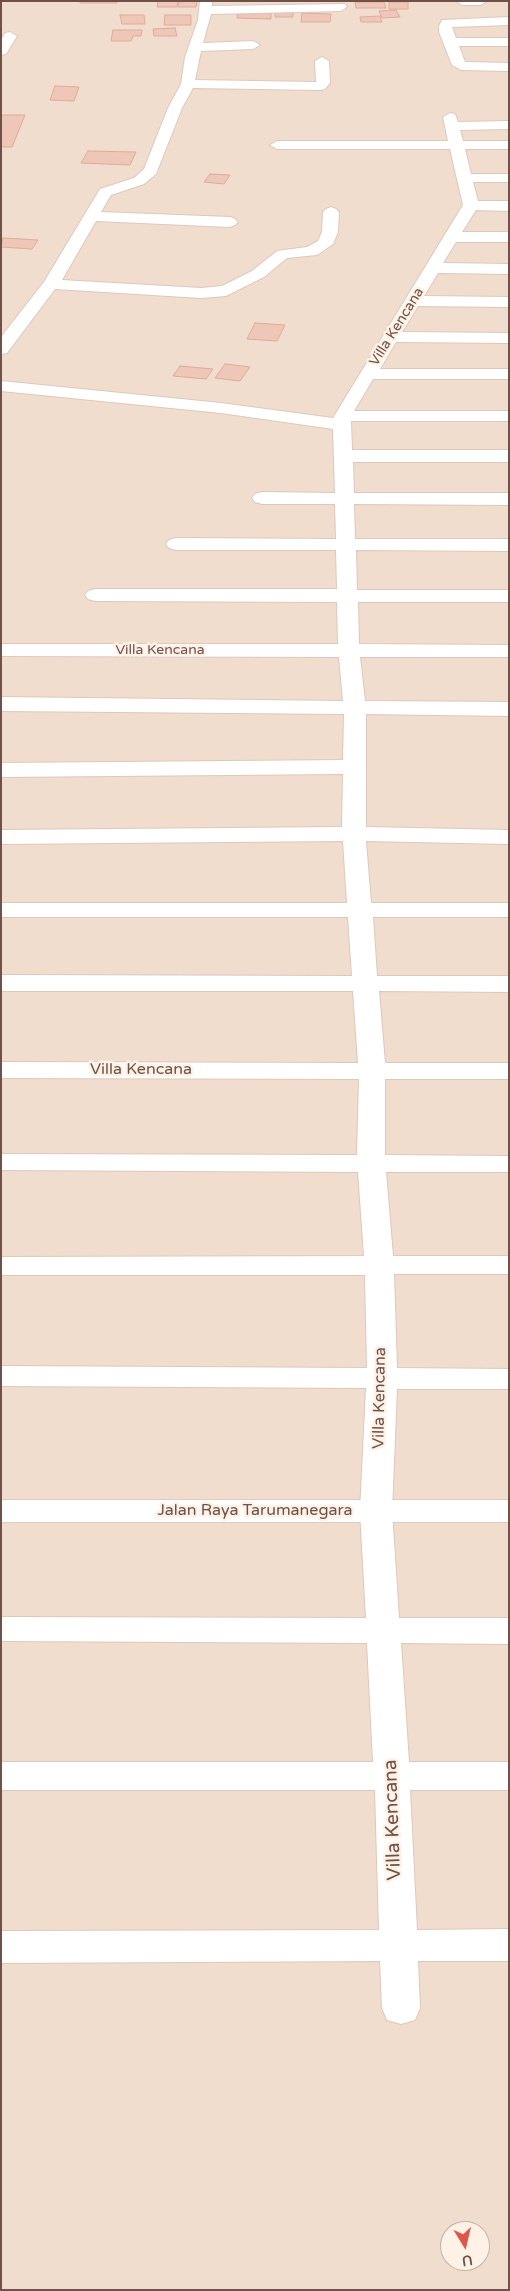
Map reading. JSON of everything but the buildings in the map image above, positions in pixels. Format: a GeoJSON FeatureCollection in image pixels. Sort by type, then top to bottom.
{"type":"FeatureCollection","features":[{"type":"Feature","properties":{"kind":"street"},"geometry":{"type":"LineString","coordinates":[[462,1],[481,1]]}},
{"type":"Feature","properties":{"kind":"street"},"geometry":{"type":"LineString","coordinates":[[1,349],[51,284],[108,190],[139,181],[151,171],[175,108],[188,84],[195,47],[204,20],[205,6],[341,7]]}},
{"type":"Feature","properties":{"kind":"street"},"geometry":{"type":"LineString","coordinates":[[509,21],[447,23],[445,26],[460,66],[509,67]]}},
{"type":"Feature","properties":{"kind":"street"},"geometry":{"type":"LineString","coordinates":[[1,51],[10,36]]}},
{"type":"Feature","properties":{"kind":"street"},"geometry":{"type":"LineString","coordinates":[[451,42],[509,42]]}},
{"type":"Feature","properties":{"kind":"street"},"geometry":{"type":"LineString","coordinates":[[195,47],[252,45]]}},
{"type":"Feature","properties":{"kind":"street"},"geometry":{"type":"LineString","coordinates":[[188,84],[320,86],[323,83],[322,61]]}},
{"type":"Feature","properties":{"kind":"street"},"geometry":{"type":"LineString","coordinates":[[277,145],[509,125]]}},
{"type":"Feature","properties":{"kind":"street"},"geometry":{"type":"LineString","coordinates":[[453,129],[509,145]]}},
{"type":"Feature","properties":{"kind":"street"},"geometry":{"type":"LineString","coordinates":[[453,129],[471,205],[509,206]]}},
{"type":"Feature","properties":{"kind":"street"},"geometry":{"type":"LineString","coordinates":[[465,178],[509,178]]}},
{"type":"Feature","properties":{"kind":"street","name":"Villa Kencana"},"geometry":{"type":"LineString","coordinates":[[401,2008],[385,1632],[376,1511],[382,1379],[379,1265],[371,1164],[372,1071],[354,834],[354,707],[349,650],[342,420],[390,337],[434,268],[450,237],[471,205]]}},
{"type":"Feature","properties":{"kind":"street"},"geometry":{"type":"LineString","coordinates":[[51,284],[201,293],[226,291],[258,274],[283,254],[311,252],[325,244],[330,232],[331,212]]}},
{"type":"Feature","properties":{"kind":"street"},"geometry":{"type":"LineString","coordinates":[[91,216],[230,222]]}},
{"type":"Feature","properties":{"kind":"street"},"geometry":{"type":"LineString","coordinates":[[450,237],[509,236]]}},
{"type":"Feature","properties":{"kind":"street"},"geometry":{"type":"LineString","coordinates":[[434,268],[509,268]]}},
{"type":"Feature","properties":{"kind":"street"},"geometry":{"type":"LineString","coordinates":[[413,301],[509,302]]}},
{"type":"Feature","properties":{"kind":"street"},"geometry":{"type":"LineString","coordinates":[[390,337],[509,338]]}},
{"type":"Feature","properties":{"kind":"street"},"geometry":{"type":"LineString","coordinates":[[368,374],[509,374]]}},
{"type":"Feature","properties":{"kind":"street"},"geometry":{"type":"LineString","coordinates":[[1,386],[342,420],[509,416]]}},
{"type":"Feature","properties":{"kind":"street"},"geometry":{"type":"LineString","coordinates":[[343,456],[509,456]]}},
{"type":"Feature","properties":{"kind":"street"},"geometry":{"type":"LineString","coordinates":[[262,498],[509,498]]}},
{"type":"Feature","properties":{"kind":"street"},"geometry":{"type":"LineString","coordinates":[[176,544],[509,545]]}},
{"type":"Feature","properties":{"kind":"street"},"geometry":{"type":"LineString","coordinates":[[96,595],[509,596]]}},
{"type":"Feature","properties":{"kind":"street","name":"Villa Kencana"},"geometry":{"type":"LineString","coordinates":[[1,650],[509,650]]}},
{"type":"Feature","properties":{"kind":"street"},"geometry":{"type":"LineString","coordinates":[[1,704],[509,709]]}},
{"type":"Feature","properties":{"kind":"street"},"geometry":{"type":"LineString","coordinates":[[1,770],[354,767]]}},
{"type":"Feature","properties":{"kind":"street"},"geometry":{"type":"LineString","coordinates":[[1,837],[354,834],[509,836]]}},
{"type":"Feature","properties":{"kind":"street"},"geometry":{"type":"LineString","coordinates":[[1,910],[509,910]]}},
{"type":"Feature","properties":{"kind":"street"},"geometry":{"type":"LineString","coordinates":[[1,983],[509,984]]}},
{"type":"Feature","properties":{"kind":"street","name":"Villa Kencana"},"geometry":{"type":"LineString","coordinates":[[1,1070],[509,1071]]}},
{"type":"Feature","properties":{"kind":"street"},"geometry":{"type":"LineString","coordinates":[[1,1162],[509,1164]]}},
{"type":"Feature","properties":{"kind":"street"},"geometry":{"type":"LineString","coordinates":[[1,1266],[509,1265]]}},
{"type":"Feature","properties":{"kind":"street"},"geometry":{"type":"LineString","coordinates":[[1,1376],[509,1379]]}},
{"type":"Feature","properties":{"kind":"street","name":"Jalan Raya Tarumanegara"},"geometry":{"type":"LineString","coordinates":[[1,1511],[509,1511]]}},
{"type":"Feature","properties":{"kind":"street"},"geometry":{"type":"LineString","coordinates":[[1,1629],[509,1631]]}},
{"type":"Feature","properties":{"kind":"street"},"geometry":{"type":"LineString","coordinates":[[1,1776],[509,1776]]}},
{"type":"Feature","properties":{"kind":"street"},"geometry":{"type":"LineString","coordinates":[[1,1948],[509,1945]]}},
{"type":"Feature","properties":{"kind":"shaded area"},"geometry":{"type":"Polygon","coordinates":[[[1,1],[509,1],[509,2290],[1,2290],[1,1]]]}}]}
